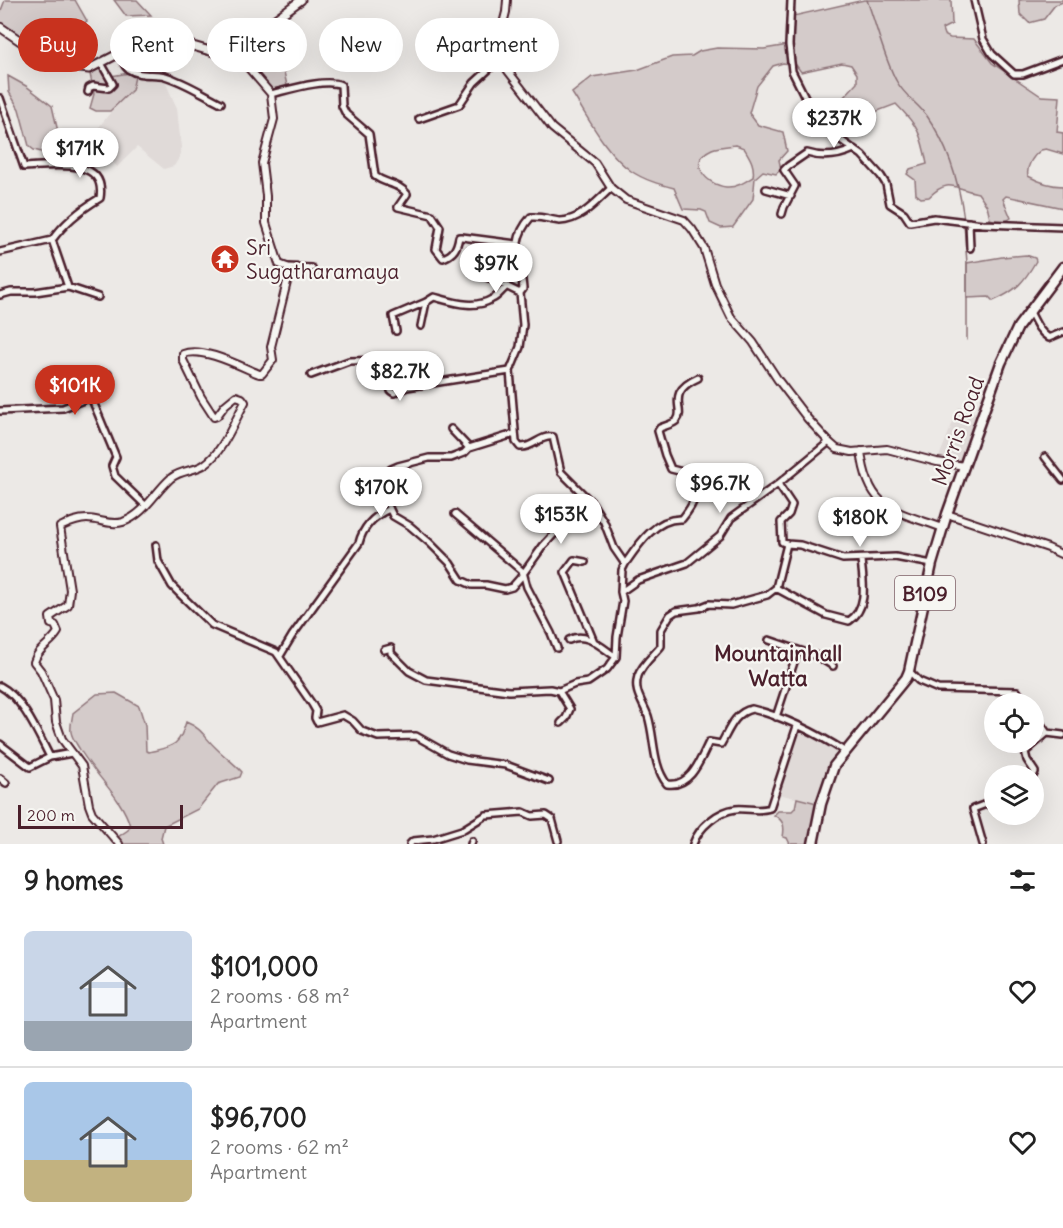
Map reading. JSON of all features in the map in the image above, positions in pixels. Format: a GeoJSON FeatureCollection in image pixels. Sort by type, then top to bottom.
{"type":"FeatureCollection","features":[{"type":"Feature","properties":{"kind":"main road"},"geometry":{"type":"LineString","coordinates":[[277,18],[302,0]]}},
{"type":"Feature","properties":{"kind":"main road"},"geometry":{"type":"LineString","coordinates":[[0,27],[32,49],[65,66],[89,69],[110,58]]}},
{"type":"Feature","properties":{"kind":"main road","name":"Morris Road"},"geometry":{"type":"LineString","coordinates":[[813,844],[828,780],[834,766],[906,678],[932,564],[947,514],[1001,363],[1018,327],[1063,267]]}},
{"type":"Feature","properties":{"kind":"street"},"geometry":{"type":"LineString","coordinates":[[504,18],[507,0]]}},
{"type":"Feature","properties":{"kind":"street"},"geometry":{"type":"LineString","coordinates":[[791,0],[789,45],[792,71],[817,121],[854,149],[881,176],[886,184],[890,204],[904,213],[910,222],[934,218],[983,224],[1063,227]]}},
{"type":"Feature","properties":{"kind":"street"},"geometry":{"type":"LineString","coordinates":[[974,0],[976,15],[987,47],[999,62],[1014,74],[1023,74],[1063,59]]}},
{"type":"Feature","properties":{"kind":"street"},"geometry":{"type":"LineString","coordinates":[[88,92],[93,86],[109,88],[112,84],[101,63]]}},
{"type":"Feature","properties":{"kind":"street"},"geometry":{"type":"LineString","coordinates":[[138,72],[178,80],[221,103]]}},
{"type":"Feature","properties":{"kind":"street"},"geometry":{"type":"LineString","coordinates":[[252,72],[271,94],[274,119],[262,163],[266,223],[279,264],[287,267],[312,268]]}},
{"type":"Feature","properties":{"kind":"street"},"geometry":{"type":"LineString","coordinates":[[419,119],[459,105],[474,83],[486,72]]}},
{"type":"Feature","properties":{"kind":"street"},"geometry":{"type":"LineString","coordinates":[[510,72],[552,128],[595,163],[611,188],[626,200],[684,220],[692,229],[704,248],[715,284],[731,316],[753,342],[807,418],[829,442],[837,448],[852,452],[887,449],[964,466]]}},
{"type":"Feature","properties":{"kind":"street"},"geometry":{"type":"LineString","coordinates":[[271,94],[313,85],[336,83],[341,85],[340,97],[346,114],[369,134],[375,176],[380,180],[403,187],[407,194],[398,207],[432,215],[440,227],[436,249],[443,258],[450,256],[457,247],[459,237],[516,244]]}},
{"type":"Feature","properties":{"kind":"street"},"geometry":{"type":"LineString","coordinates":[[0,98],[24,167],[86,168],[93,173],[102,187],[100,198],[63,225],[52,240],[0,252]]}},
{"type":"Feature","properties":{"kind":"street"},"geometry":{"type":"LineString","coordinates":[[782,214],[795,186],[784,170],[788,165],[807,153],[821,157],[854,149]]}},
{"type":"Feature","properties":{"kind":"street"},"geometry":{"type":"LineString","coordinates":[[611,188],[586,211],[574,218],[558,221],[545,217],[531,217],[526,224],[516,244],[523,289],[520,293],[523,325],[520,346],[510,371],[514,434],[520,447],[526,448],[544,438],[553,437],[561,472],[592,503],[604,522],[614,548],[626,564]]}},
{"type":"Feature","properties":{"kind":"street"},"geometry":{"type":"LineString","coordinates":[[766,189],[791,196]]}},
{"type":"Feature","properties":{"kind":"street"},"geometry":{"type":"LineString","coordinates":[[965,222],[970,248]]}},
{"type":"Feature","properties":{"kind":"street"},"geometry":{"type":"LineString","coordinates":[[259,229],[266,223]]}},
{"type":"Feature","properties":{"kind":"street"},"geometry":{"type":"LineString","coordinates":[[52,240],[68,287]]}},
{"type":"Feature","properties":{"kind":"street"},"geometry":{"type":"LineString","coordinates":[[119,844],[92,813],[88,805],[82,766],[57,727],[54,700],[41,671],[34,662],[43,646],[51,642],[58,632],[55,625],[51,624],[50,618],[68,605],[69,590],[60,527],[72,521],[87,519],[113,523],[123,522],[146,506],[172,477],[183,471],[205,465],[218,451],[244,402],[237,396],[225,405],[218,416],[214,417],[201,398],[183,360],[183,354],[189,352],[221,358],[262,374],[273,360],[271,347],[289,274],[287,267]]}},
{"type":"Feature","properties":{"kind":"street"},"geometry":{"type":"LineString","coordinates":[[487,277],[520,293]]}},
{"type":"Feature","properties":{"kind":"street"},"geometry":{"type":"LineString","coordinates":[[396,331],[393,315],[434,297],[463,305],[482,303],[493,299],[507,286]]}},
{"type":"Feature","properties":{"kind":"street"},"geometry":{"type":"LineString","coordinates":[[0,295],[68,287],[98,297]]}},
{"type":"Feature","properties":{"kind":"street"},"geometry":{"type":"LineString","coordinates":[[421,326],[426,302]]}},
{"type":"Feature","properties":{"kind":"street"},"geometry":{"type":"LineString","coordinates":[[1029,310],[1036,326],[1046,337],[1049,338],[1063,332]]}},
{"type":"Feature","properties":{"kind":"street"},"geometry":{"type":"LineString","coordinates":[[311,375],[349,361],[387,360],[391,391],[394,393],[407,387],[510,371]]}},
{"type":"Feature","properties":{"kind":"street"},"geometry":{"type":"LineString","coordinates":[[0,411],[63,408],[109,387],[108,374]]}},
{"type":"Feature","properties":{"kind":"street"},"geometry":{"type":"LineString","coordinates":[[384,650],[391,648],[391,653],[409,671],[426,680],[509,691],[550,689],[559,691],[575,684],[588,682],[608,669],[616,657],[623,601],[622,570],[648,534],[672,518],[682,519],[694,504],[695,498],[687,472],[671,469],[658,431],[677,421],[679,417],[677,402],[681,390],[686,383],[698,378]]}},
{"type":"Feature","properties":{"kind":"street"},"geometry":{"type":"LineString","coordinates":[[91,397],[116,457],[112,466],[115,476],[146,506]]}},
{"type":"Feature","properties":{"kind":"street"},"geometry":{"type":"LineString","coordinates":[[452,429],[468,448]]}},
{"type":"Feature","properties":{"kind":"street"},"geometry":{"type":"LineString","coordinates":[[514,434],[468,448],[464,453],[451,458],[429,458],[391,469],[385,484],[389,509],[393,516],[410,526],[430,543],[450,562],[461,580],[472,585],[505,589],[512,587],[556,532],[599,517]]}},
{"type":"Feature","properties":{"kind":"street"},"geometry":{"type":"LineString","coordinates":[[621,592],[638,580],[687,563],[720,536],[731,518],[778,484],[829,442]]}},
{"type":"Feature","properties":{"kind":"street"},"geometry":{"type":"LineString","coordinates":[[861,451],[869,487],[880,503],[943,528]]}},
{"type":"Feature","properties":{"kind":"street"},"geometry":{"type":"LineString","coordinates":[[1045,457],[1063,480]]}},
{"type":"Feature","properties":{"kind":"street"},"geometry":{"type":"LineString","coordinates":[[778,484],[792,505],[789,514],[781,522],[782,542],[800,545],[843,559],[895,557],[932,564]]}},
{"type":"Feature","properties":{"kind":"street"},"geometry":{"type":"LineString","coordinates":[[280,656],[359,543],[370,521],[389,509]]}},
{"type":"Feature","properties":{"kind":"street"},"geometry":{"type":"LineString","coordinates":[[455,514],[523,572],[527,586],[552,633],[557,648]]}},
{"type":"Feature","properties":{"kind":"street"},"geometry":{"type":"LineString","coordinates":[[947,514],[1063,555]]}},
{"type":"Feature","properties":{"kind":"street"},"geometry":{"type":"LineString","coordinates":[[787,544],[776,588],[767,595],[730,605],[709,604],[699,608],[676,610],[670,615],[661,630],[662,646],[637,678],[638,697],[648,716],[655,755],[668,784],[674,785],[684,781],[693,772],[710,742],[721,744],[731,725],[745,710],[752,709],[798,726],[846,752]]}},
{"type":"Feature","properties":{"kind":"street"},"geometry":{"type":"LineString","coordinates":[[156,545],[158,561],[172,586],[212,625],[276,652],[280,656],[316,711],[317,722],[343,715],[353,721],[362,731],[378,737],[416,736],[448,754],[467,760],[506,765],[549,781]]}},
{"type":"Feature","properties":{"kind":"street"},"geometry":{"type":"LineString","coordinates":[[585,562],[574,560],[565,572],[594,642]]}},
{"type":"Feature","properties":{"kind":"street"},"geometry":{"type":"LineString","coordinates":[[776,588],[826,615],[849,621],[856,616],[863,597],[861,560]]}},
{"type":"Feature","properties":{"kind":"street"},"geometry":{"type":"LineString","coordinates":[[569,640],[576,636],[584,636],[616,657]]}},
{"type":"Feature","properties":{"kind":"street"},"geometry":{"type":"LineString","coordinates":[[769,640],[817,656],[833,666]]}},
{"type":"Feature","properties":{"kind":"street"},"geometry":{"type":"LineString","coordinates":[[776,717],[798,650]]}},
{"type":"Feature","properties":{"kind":"street"},"geometry":{"type":"LineString","coordinates":[[909,671],[919,681],[938,690],[1017,691],[1018,693]]}},
{"type":"Feature","properties":{"kind":"street"},"geometry":{"type":"LineString","coordinates":[[0,686],[25,712],[50,757]]}},
{"type":"Feature","properties":{"kind":"street"},"geometry":{"type":"LineString","coordinates":[[559,691],[570,709],[561,723]]}},
{"type":"Feature","properties":{"kind":"street"},"geometry":{"type":"LineString","coordinates":[[693,844],[703,826],[726,812],[734,809],[770,808],[798,726]]}},
{"type":"Feature","properties":{"kind":"street"},"geometry":{"type":"LineString","coordinates":[[1044,729],[1047,733]]}},
{"type":"Feature","properties":{"kind":"street"},"geometry":{"type":"LineString","coordinates":[[1030,765],[1025,752],[1047,733],[1063,735]]}},
{"type":"Feature","properties":{"kind":"street"},"geometry":{"type":"LineString","coordinates":[[0,744],[30,767],[50,757],[72,753]]}},
{"type":"Feature","properties":{"kind":"street"},"geometry":{"type":"LineString","coordinates":[[0,778],[6,783]]}},
{"type":"Feature","properties":{"kind":"street"},"geometry":{"type":"LineString","coordinates":[[983,844],[973,808],[984,804]]}},
{"type":"Feature","properties":{"kind":"street"},"geometry":{"type":"LineString","coordinates":[[410,844],[413,841],[434,839],[462,830],[486,815],[523,812],[532,816],[546,815],[552,819],[558,841]]}},
{"type":"Feature","properties":{"kind":"shaded area"},"geometry":{"type":"Polygon","coordinates":[[[5,0],[75,0],[85,18],[18,18],[18,39],[0,27],[0,13],[5,0]]]}},
{"type":"Feature","properties":{"kind":"shaded area"},"geometry":{"type":"Polygon","coordinates":[[[114,0],[137,0],[151,15],[126,16],[114,0]]]}},
{"type":"Feature","properties":{"kind":"shaded area"},"geometry":{"type":"Polygon","coordinates":[[[864,0],[951,0],[952,24],[942,29],[944,35],[950,38],[974,39],[992,63],[1041,96],[1060,97],[1057,132],[1063,133],[1063,154],[1046,149],[1041,150],[1031,162],[1028,176],[1040,182],[1063,186],[1063,208],[1006,196],[1003,199],[1011,218],[998,221],[990,219],[987,206],[978,193],[947,186],[929,197],[921,198],[916,194],[915,180],[907,174],[910,169],[927,164],[923,145],[914,124],[896,104],[862,117],[849,116],[841,100],[857,83],[857,74],[851,65],[842,63],[801,72],[796,65],[783,63],[773,66],[757,86],[749,113],[758,125],[783,132],[787,151],[779,160],[781,169],[776,174],[763,171],[755,178],[753,199],[733,227],[721,228],[710,223],[706,212],[683,209],[674,188],[641,177],[622,163],[598,135],[572,93],[592,77],[637,70],[672,57],[692,56],[700,51],[717,48],[764,49],[788,45],[789,17],[864,0]],[[736,145],[712,149],[700,160],[702,172],[712,182],[726,187],[737,186],[747,181],[753,177],[753,169],[744,148],[736,145]]]}},
{"type":"Feature","properties":{"kind":"shaded area"},"geometry":{"type":"Polygon","coordinates":[[[1019,0],[1063,0],[1063,2],[1055,5],[1044,19],[1029,23],[1020,14],[1019,0]]]}},
{"type":"Feature","properties":{"kind":"shaded area"},"geometry":{"type":"Polygon","coordinates":[[[101,63],[111,76],[136,72],[132,90],[110,111],[96,111],[90,108],[94,94],[90,72],[98,72],[98,64],[101,63]]]}},
{"type":"Feature","properties":{"kind":"shaded area"},"geometry":{"type":"Polygon","coordinates":[[[136,72],[162,75],[177,108],[181,147],[179,158],[174,166],[164,169],[137,147],[117,167],[101,147],[99,127],[117,104],[127,96],[136,72]]]}},
{"type":"Feature","properties":{"kind":"shaded area"},"geometry":{"type":"Polygon","coordinates":[[[253,72],[284,72],[288,90],[271,94],[253,72]]]}},
{"type":"Feature","properties":{"kind":"shaded area"},"geometry":{"type":"Polygon","coordinates":[[[8,76],[26,86],[52,106],[62,149],[60,157],[34,150],[29,146],[19,109],[9,92],[8,76]]]}},
{"type":"Feature","properties":{"kind":"shaded area"},"geometry":{"type":"Polygon","coordinates":[[[1026,255],[1035,258],[1036,261],[1014,289],[993,301],[989,297],[967,298],[967,263],[1026,255]]]}},
{"type":"Feature","properties":{"kind":"shaded area"},"geometry":{"type":"Polygon","coordinates":[[[959,407],[983,415],[965,466],[937,462],[959,407]]]}},
{"type":"Feature","properties":{"kind":"shaded area"},"geometry":{"type":"Polygon","coordinates":[[[116,693],[139,706],[145,725],[146,751],[174,744],[181,736],[186,722],[200,730],[242,772],[240,777],[218,784],[198,809],[164,826],[161,838],[163,844],[119,844],[115,839],[130,826],[127,816],[115,796],[85,757],[72,734],[73,713],[97,694],[116,693]]]}},
{"type":"Feature","properties":{"kind":"shaded area"},"geometry":{"type":"Polygon","coordinates":[[[797,726],[846,752],[842,755],[821,804],[774,793],[797,726]]]}},
{"type":"Feature","properties":{"kind":"shaded area"},"geometry":{"type":"Polygon","coordinates":[[[797,798],[821,804],[813,844],[790,844],[787,838],[783,837],[782,822],[774,815],[778,811],[792,811],[797,798]]]}},
{"type":"Feature","properties":{"kind":"waterway"},"geometry":{"type":"LineString","coordinates":[[867,0],[897,82],[927,116],[947,152],[956,178],[964,219]]}},
{"type":"Feature","properties":{"kind":"waterway"},"geometry":{"type":"LineString","coordinates":[[964,224],[967,263],[967,340]]}},
{"type":"Feature","properties":{"kind":"place","name":"Sri Sugatharamaya"},"geometry":{"type":"Point","coordinates":[225,259]}},
{"type":"Feature","properties":{"kind":"district","name":"Mountainhall Watta"},"geometry":{"type":"Point","coordinates":[778,666]}}]}
